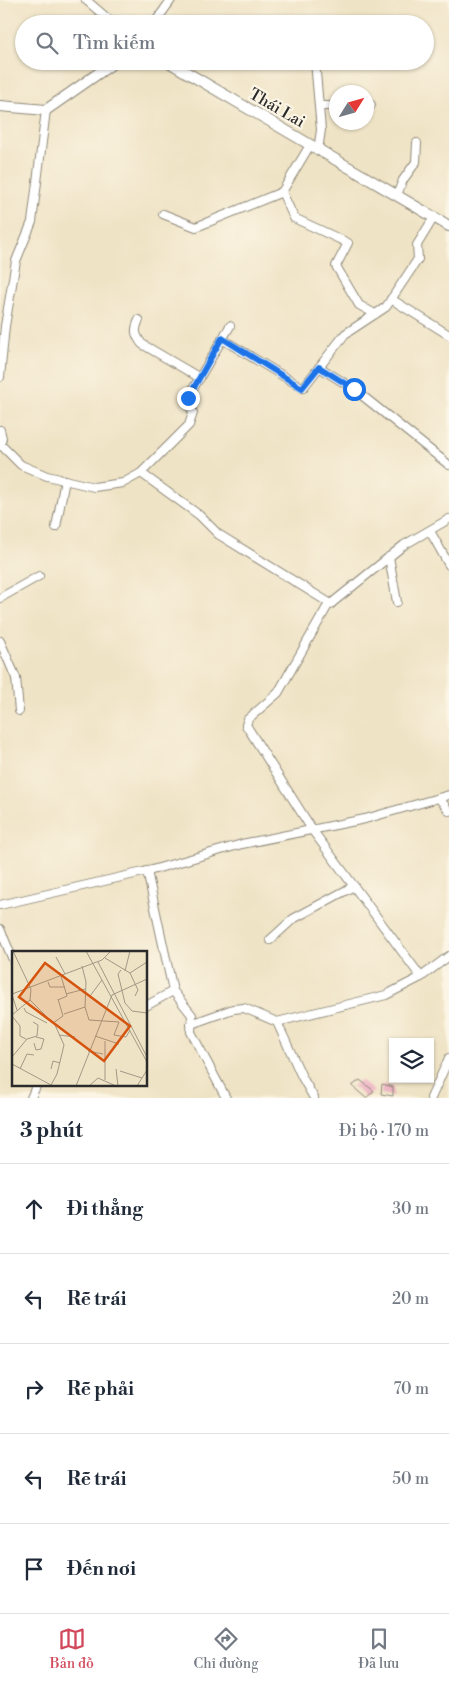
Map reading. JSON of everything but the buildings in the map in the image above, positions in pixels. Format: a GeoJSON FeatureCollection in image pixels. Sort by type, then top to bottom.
{"type":"FeatureCollection","features":[{"type":"Feature","properties":{"kind":"street"},"geometry":{"type":"LineString","coordinates":[[86,0],[104,15]]}},
{"type":"Feature","properties":{"kind":"street"},"geometry":{"type":"LineString","coordinates":[[160,15],[171,0]]}},
{"type":"Feature","properties":{"kind":"street"},"geometry":{"type":"LineString","coordinates":[[0,106],[46,110],[103,70]]}},
{"type":"Feature","properties":{"kind":"street","name":"Thái Lai"},"geometry":{"type":"LineString","coordinates":[[182,70],[449,226]]}},
{"type":"Feature","properties":{"kind":"street"},"geometry":{"type":"LineString","coordinates":[[163,214],[196,227],[282,192],[314,147],[321,130],[316,70]]}},
{"type":"Feature","properties":{"kind":"street"},"geometry":{"type":"LineString","coordinates":[[319,106],[329,106]]}},
{"type":"Feature","properties":{"kind":"street"},"geometry":{"type":"LineString","coordinates":[[0,377],[5,326],[16,261],[32,222],[46,110]]}},
{"type":"Feature","properties":{"kind":"street"},"geometry":{"type":"LineString","coordinates":[[397,195],[403,180],[416,162],[417,143]]}},
{"type":"Feature","properties":{"kind":"street"},"geometry":{"type":"LineString","coordinates":[[282,192],[294,218],[348,243],[336,266],[359,306],[375,314]]}},
{"type":"Feature","properties":{"kind":"street"},"geometry":{"type":"LineString","coordinates":[[222,338],[302,388],[345,334],[386,307],[418,259],[417,245],[434,217]]}},
{"type":"Feature","properties":{"kind":"street"},"geometry":{"type":"LineString","coordinates":[[391,299],[449,336]]}},
{"type":"Feature","properties":{"kind":"street"},"geometry":{"type":"LineString","coordinates":[[138,320],[135,328],[136,336],[142,344],[200,378]]}},
{"type":"Feature","properties":{"kind":"street"},"geometry":{"type":"LineString","coordinates":[[0,430],[0,445],[21,465],[47,476],[94,487],[122,483],[141,473],[189,425],[193,413],[188,398],[230,326]]}},
{"type":"Feature","properties":{"kind":"street"},"geometry":{"type":"LineString","coordinates":[[319,367],[354,389],[449,465]]}},
{"type":"Feature","properties":{"kind":"street"},"geometry":{"type":"LineString","coordinates":[[141,473],[199,515],[218,534],[331,604]]}},
{"type":"Feature","properties":{"kind":"street"},"geometry":{"type":"LineString","coordinates":[[56,526],[65,480]]}},
{"type":"Feature","properties":{"kind":"street"},"geometry":{"type":"LineString","coordinates":[[421,977],[313,831],[246,724],[248,719],[278,693],[327,607],[389,557],[449,518]]}},
{"type":"Feature","properties":{"kind":"street"},"geometry":{"type":"LineString","coordinates":[[430,531],[449,565]]}},
{"type":"Feature","properties":{"kind":"street"},"geometry":{"type":"LineString","coordinates":[[389,557],[397,602]]}},
{"type":"Feature","properties":{"kind":"street"},"geometry":{"type":"LineString","coordinates":[[0,598],[39,576]]}},
{"type":"Feature","properties":{"kind":"street"},"geometry":{"type":"LineString","coordinates":[[0,641],[16,678],[19,711]]}},
{"type":"Feature","properties":{"kind":"street"},"geometry":{"type":"LineString","coordinates":[[0,905],[147,871],[242,844],[365,819],[449,795]]}},
{"type":"Feature","properties":{"kind":"street"},"geometry":{"type":"LineString","coordinates":[[439,798],[449,811]]}},
{"type":"Feature","properties":{"kind":"street"},"geometry":{"type":"LineString","coordinates":[[147,871],[173,990],[192,1015],[191,1032],[226,1098]]}},
{"type":"Feature","properties":{"kind":"street"},"geometry":{"type":"LineString","coordinates":[[270,940],[293,919],[354,886]]}},
{"type":"Feature","properties":{"kind":"street"},"geometry":{"type":"LineString","coordinates":[[0,929],[12,957]]}},
{"type":"Feature","properties":{"kind":"street"},"geometry":{"type":"LineString","coordinates":[[191,1024],[233,1009],[244,1008],[277,1022],[386,995],[421,977],[449,956]]}},
{"type":"Feature","properties":{"kind":"street"},"geometry":{"type":"LineString","coordinates":[[148,1005],[173,990]]}},
{"type":"Feature","properties":{"kind":"street"},"geometry":{"type":"LineString","coordinates":[[277,1022],[302,1078],[314,1098]]}},
{"type":"Feature","properties":{"kind":"street"},"geometry":{"type":"LineString","coordinates":[[431,1098],[449,1058]]}},
{"type":"Feature","properties":{"kind":"street"},"geometry":{"type":"LineString","coordinates":[[31,1098],[36,1086]]}},
{"type":"Feature","properties":{"kind":"route"},"geometry":{"type":"LineString","coordinates":[[188,398],[222,338],[302,388],[319,367],[354,389]]}}]}
